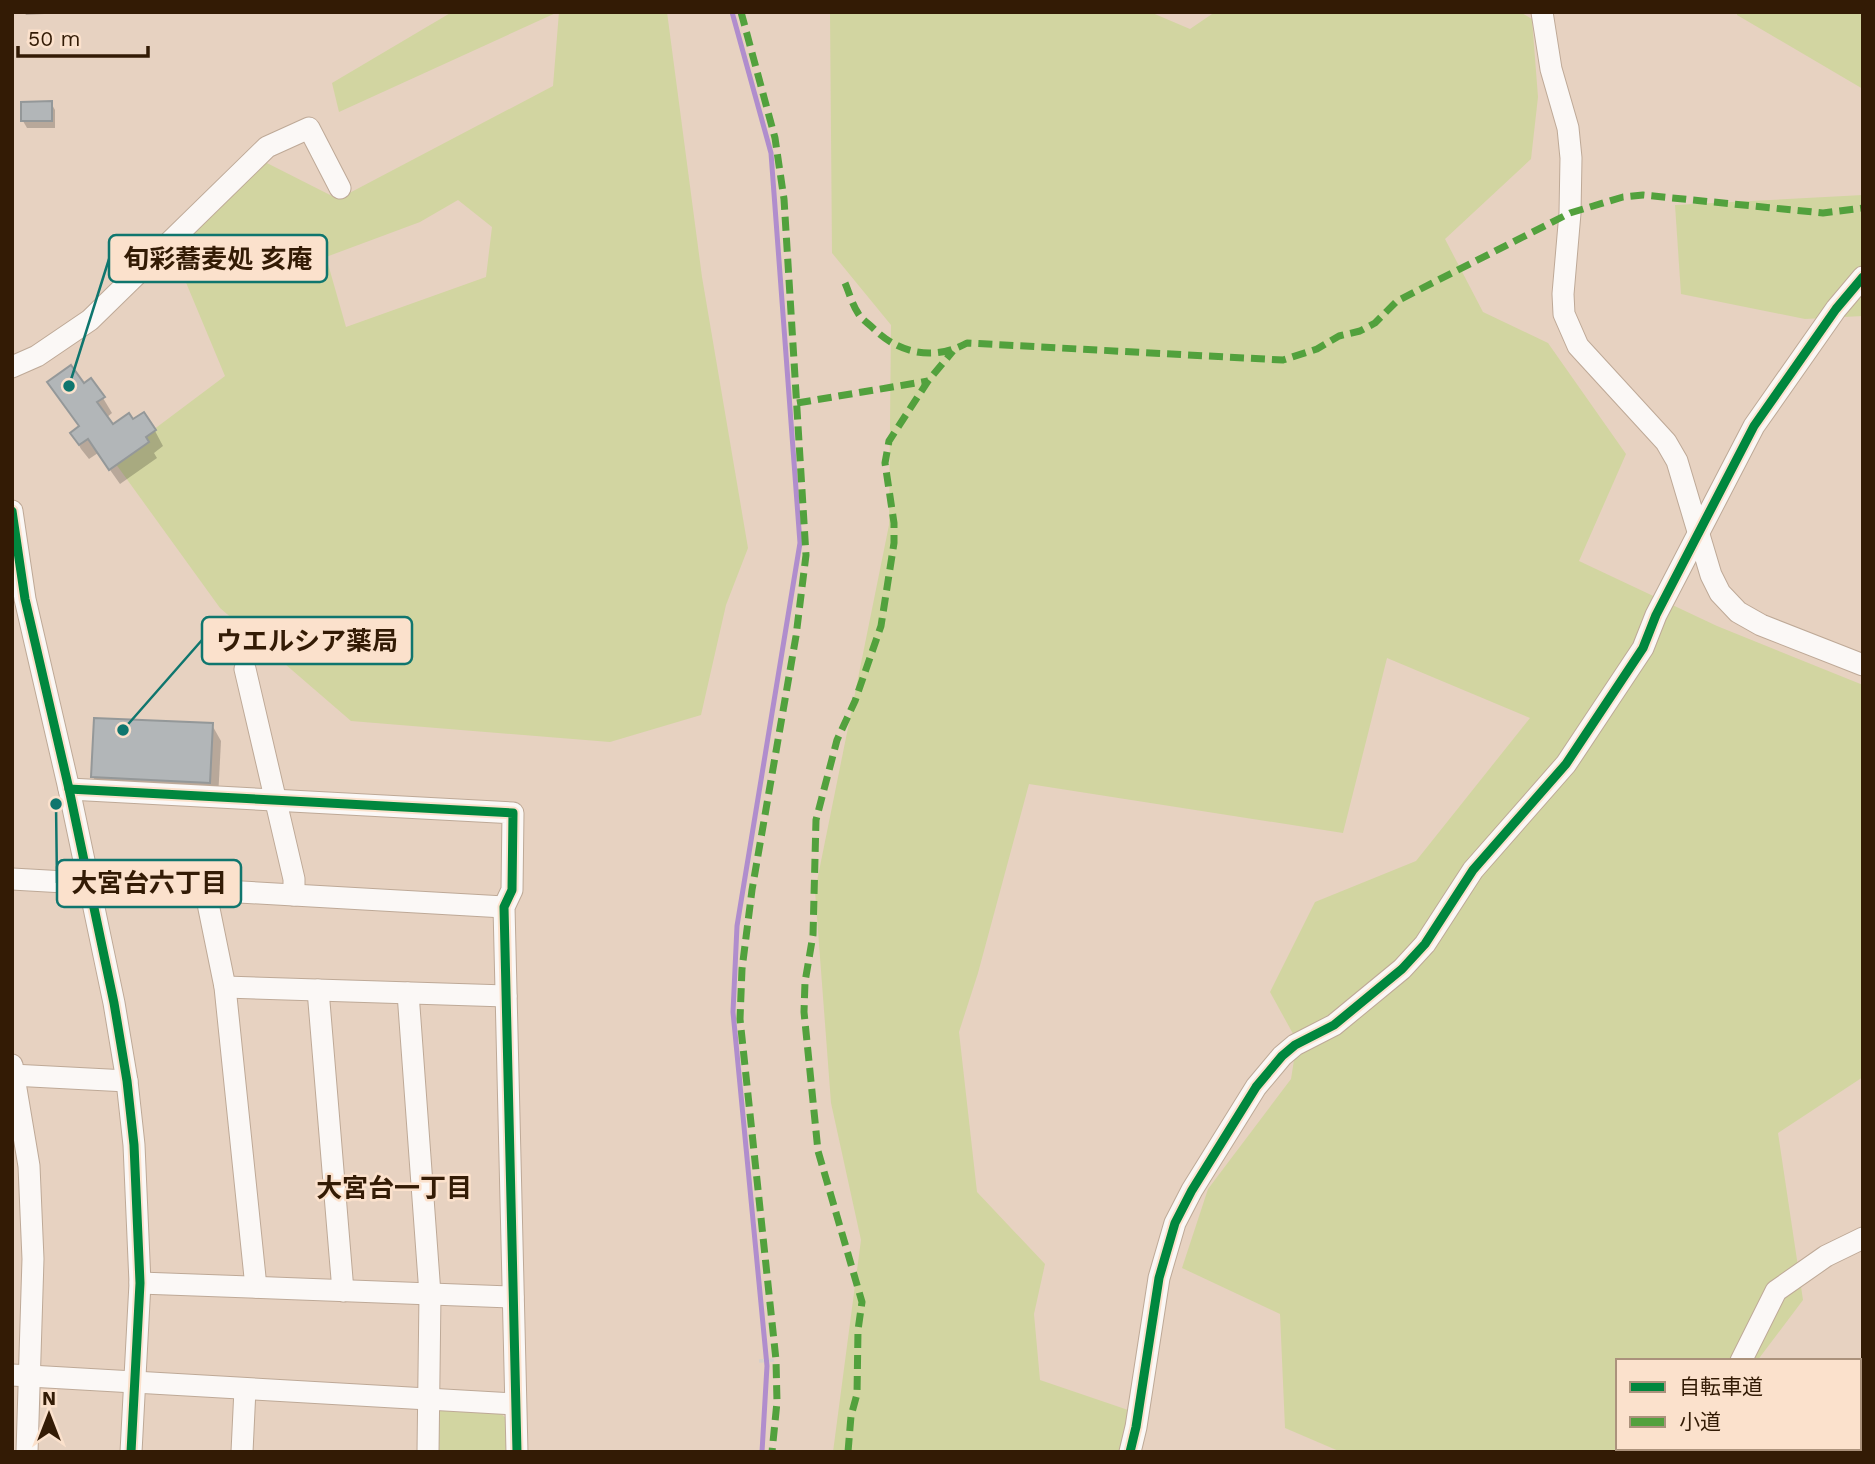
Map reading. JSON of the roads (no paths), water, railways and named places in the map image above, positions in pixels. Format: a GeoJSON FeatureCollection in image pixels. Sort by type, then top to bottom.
{"type":"FeatureCollection","features":[{"type":"Feature","properties":{"kind":"street"},"geometry":{"type":"LineString","coordinates":[[1542,12],[1551,69],[1567,128],[1571,158],[1570,213],[1563,294],[1564,314],[1578,346],[1666,442],[1677,461],[1711,575],[1720,593],[1738,612],[1761,625],[1863,665]]}},
{"type":"Feature","properties":{"kind":"street"},"geometry":{"type":"LineString","coordinates":[[12,367],[37,356],[90,320],[267,147],[309,128],[340,188]]}},
{"type":"Feature","properties":{"kind":"street"},"geometry":{"type":"LineString","coordinates":[[1130,1452],[1159,1278],[1175,1223],[1192,1190],[1256,1087],[1295,1045],[1334,1025],[1402,968],[1425,943],[1473,870],[1566,764],[1643,648],[1656,615],[1755,426],[1836,309],[1863,277]]}},
{"type":"Feature","properties":{"kind":"street"},"geometry":{"type":"LineString","coordinates":[[12,511],[18,599],[69,789],[114,1003],[127,1081],[135,1157],[141,1283],[131,1452]]}},
{"type":"Feature","properties":{"kind":"street"},"geometry":{"type":"LineString","coordinates":[[245,669],[294,879],[294,895]]}},
{"type":"Feature","properties":{"kind":"street"},"geometry":{"type":"LineString","coordinates":[[69,789],[513,813],[512,890],[504,907],[517,1452]]}},
{"type":"Feature","properties":{"kind":"street"},"geometry":{"type":"LineString","coordinates":[[12,879],[504,907]]}},
{"type":"Feature","properties":{"kind":"street"},"geometry":{"type":"LineString","coordinates":[[205,889],[225,988],[256,1287]]}},
{"type":"Feature","properties":{"kind":"street"},"geometry":{"type":"LineString","coordinates":[[225,988],[506,996]]}},
{"type":"Feature","properties":{"kind":"street"},"geometry":{"type":"LineString","coordinates":[[318,990],[343,1291]]}},
{"type":"Feature","properties":{"kind":"street"},"geometry":{"type":"LineString","coordinates":[[408,993],[430,1294],[428,1452]]}},
{"type":"Feature","properties":{"kind":"street"},"geometry":{"type":"LineString","coordinates":[[27,1452],[21,1376],[33,1259],[29,1166],[13,1072],[127,1081]]}},
{"type":"Feature","properties":{"kind":"street"},"geometry":{"type":"LineString","coordinates":[[1742,1359],[1776,1291],[1826,1256],[1863,1238]]}},
{"type":"Feature","properties":{"kind":"street"},"geometry":{"type":"LineString","coordinates":[[141,1283],[513,1297]]}},
{"type":"Feature","properties":{"kind":"street"},"geometry":{"type":"LineString","coordinates":[[21,1376],[515,1404]]}},
{"type":"Feature","properties":{"kind":"street"},"geometry":{"type":"LineString","coordinates":[[242,1452],[245,1389]]}},
{"type":"Feature","properties":{"kind":"waterway"},"geometry":{"type":"LineString","coordinates":[[732,12],[771,153],[800,543],[737,926],[733,1012],[767,1366],[762,1452]]}},
{"type":"Feature","properties":{"kind":"place","name":"旬彩蕎麦処 亥庵"},"geometry":{"type":"Point","coordinates":[69,386]}},
{"type":"Feature","properties":{"kind":"place","name":"ウエルシア薬局"},"geometry":{"type":"Point","coordinates":[123,730]}},
{"type":"Feature","properties":{"kind":"place","name":"大宮台六丁目"},"geometry":{"type":"Point","coordinates":[56,804]}},
{"type":"Feature","properties":{"kind":"district","name":"大宮台一丁目"},"geometry":{"type":"Point","coordinates":[394,1188]}}]}
